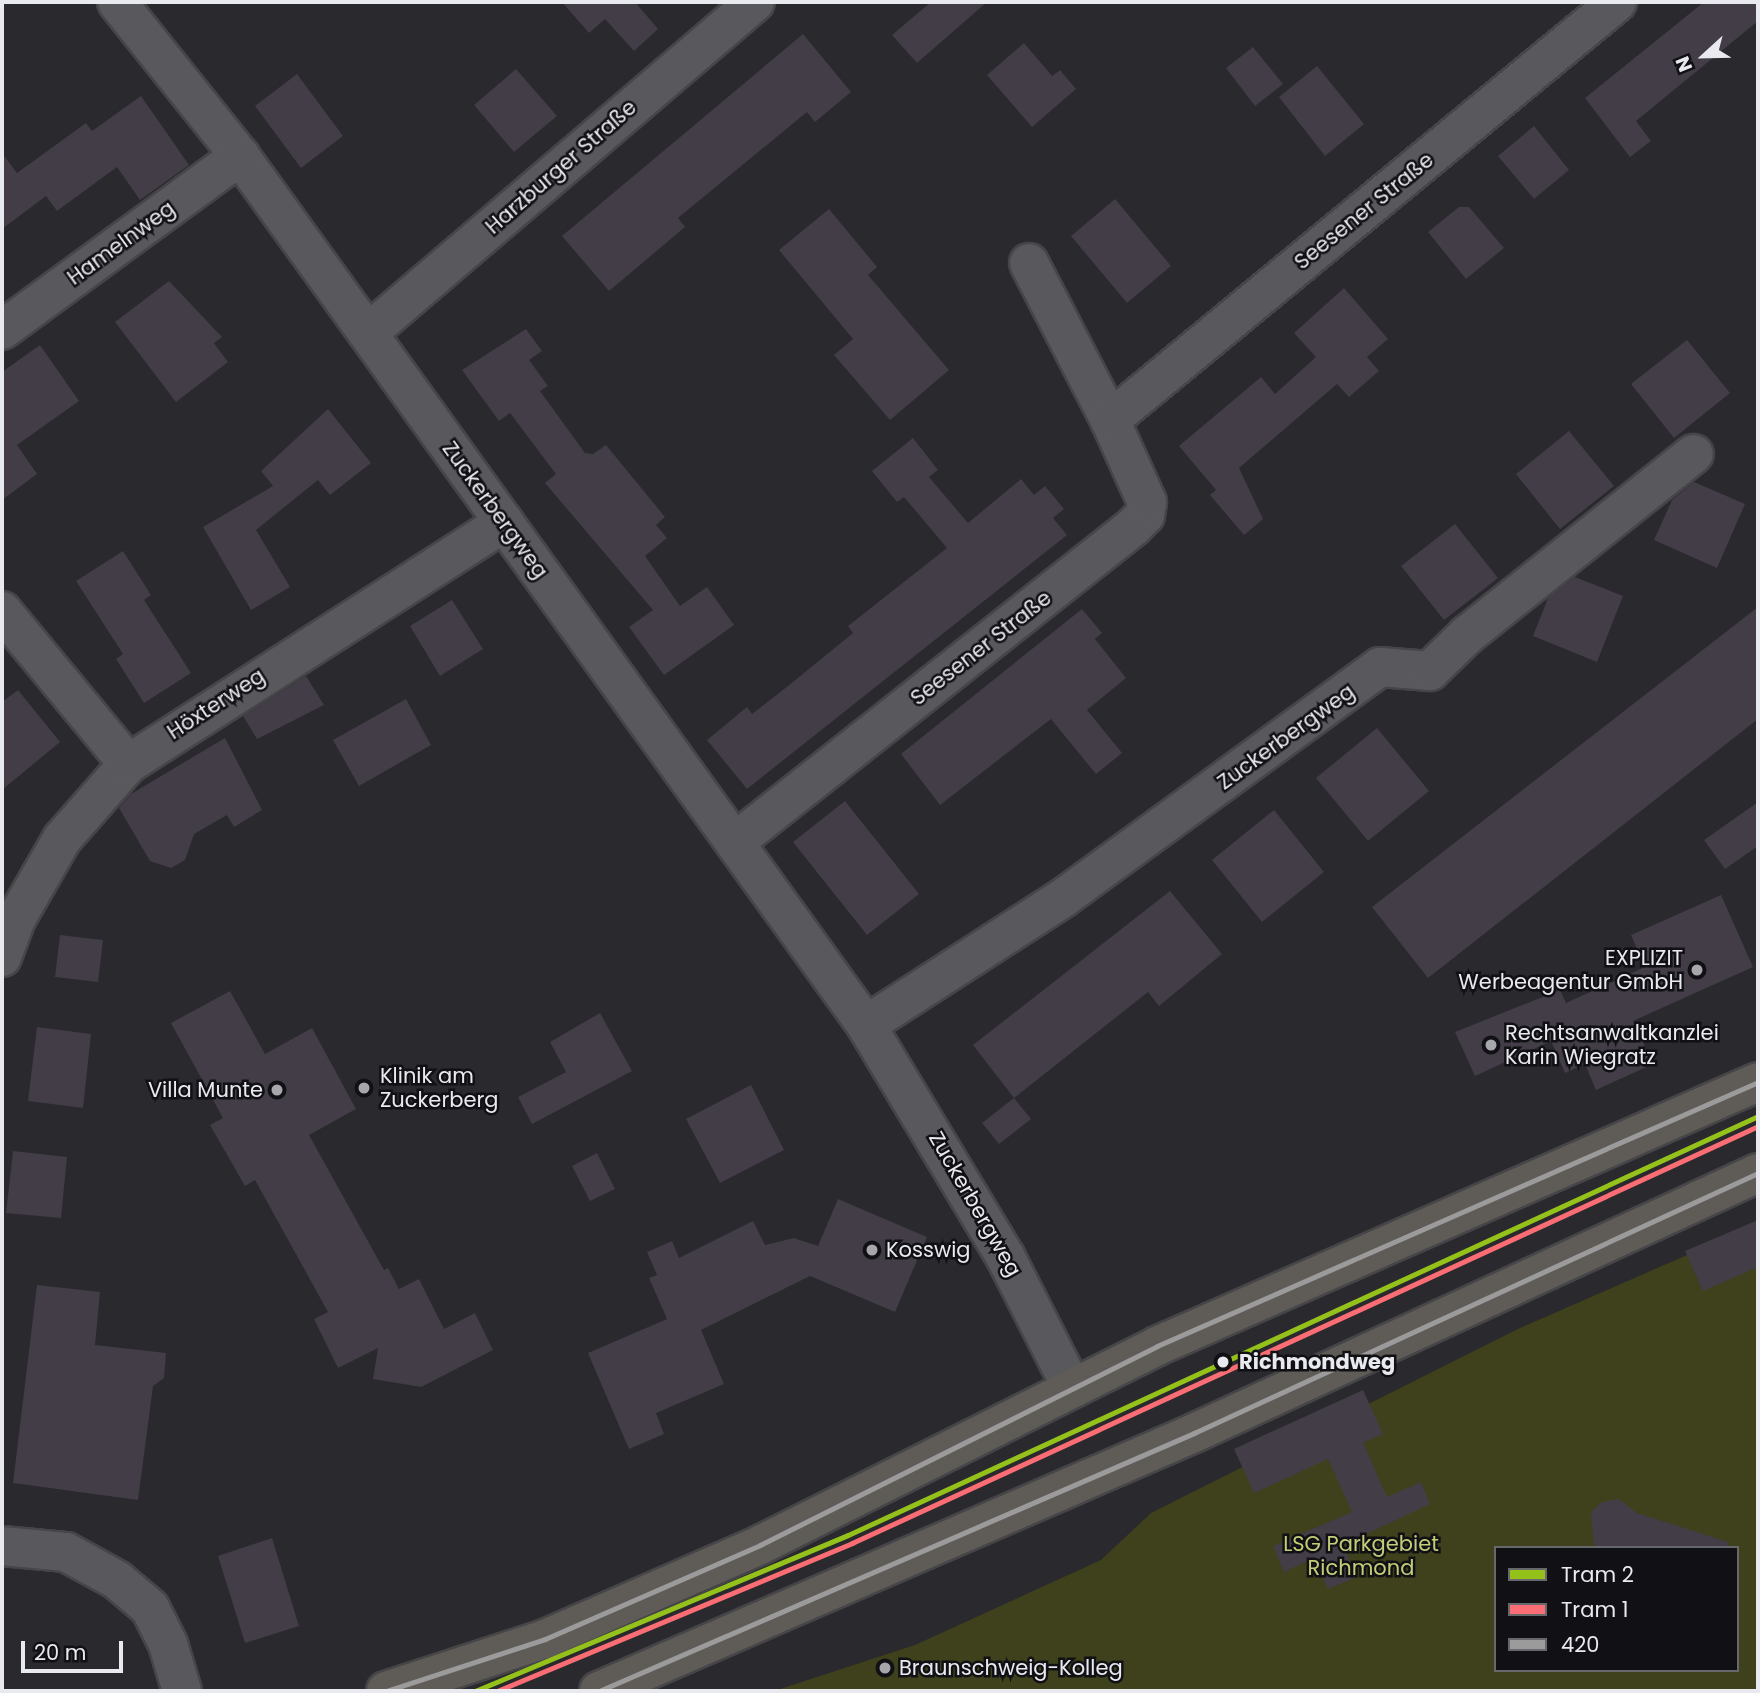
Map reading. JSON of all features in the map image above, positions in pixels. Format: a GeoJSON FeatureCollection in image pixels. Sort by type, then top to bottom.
{"type":"FeatureCollection","features":[{"type":"Feature","properties":{"kind":"main road"},"geometry":{"type":"LineString","coordinates":[[386,1691],[534,1643],[760,1545],[1072,1388],[1758,1082]]}},
{"type":"Feature","properties":{"kind":"main road"},"geometry":{"type":"LineString","coordinates":[[599,1691],[1194,1433],[1758,1172]]}},
{"type":"Feature","properties":{"kind":"street","name":"Zuckerbergweg"},"geometry":{"type":"LineString","coordinates":[[117,2],[240,156],[866,1025],[1006,1258],[1072,1388]]}},
{"type":"Feature","properties":{"kind":"street","name":"Harzburger Straße"},"geometry":{"type":"LineString","coordinates":[[368,333],[755,2]]}},
{"type":"Feature","properties":{"kind":"street","name":"Seesener Straße"},"geometry":{"type":"LineString","coordinates":[[1110,420],[1618,2]]}},
{"type":"Feature","properties":{"kind":"street","name":"Hamelnweg"},"geometry":{"type":"LineString","coordinates":[[2,330],[240,156]]}},
{"type":"Feature","properties":{"kind":"street","name":"Seesener Straße"},"geometry":{"type":"LineString","coordinates":[[735,842],[1144,515],[1147,502],[1110,420],[1029,263]]}},
{"type":"Feature","properties":{"kind":"street","name":"Zuckerbergweg"},"geometry":{"type":"LineString","coordinates":[[866,1025],[1063,898],[1380,667],[1430,671],[1467,635],[1694,454]]}},
{"type":"Feature","properties":{"kind":"street","name":"Höxterweg"},"geometry":{"type":"LineString","coordinates":[[2,957],[16,919],[62,839],[128,764],[504,523]]}},
{"type":"Feature","properties":{"kind":"street"},"geometry":{"type":"LineString","coordinates":[[2,611],[128,764]]}},
{"type":"Feature","properties":{"kind":"street"},"geometry":{"type":"LineString","coordinates":[[2,1546],[66,1552],[117,1580],[150,1608],[182,1691]]}},
{"type":"Feature","properties":{"kind":"green space","name":"LSG Parkgebiet Richmond"},"geometry":{"type":"Polygon","coordinates":[[[1758,1224],[1758,1691],[774,1691],[915,1645],[1101,1560],[1151,1513],[1520,1328],[1758,1224]]]}},
{"type":"Feature","properties":{"kind":"building"},"geometry":{"type":"Polygon","coordinates":[[[562,2],[635,2],[658,29],[634,51],[605,19],[589,33],[562,2]]]}},
{"type":"Feature","properties":{"kind":"building"},"geometry":{"type":"Polygon","coordinates":[[[931,2],[987,2],[917,63],[892,35],[931,2]]]}},
{"type":"Feature","properties":{"kind":"building"},"geometry":{"type":"Polygon","coordinates":[[[1704,2],[1758,2],[1758,21],[1636,121],[1651,141],[1630,157],[1585,98],[1704,2]]]}},
{"type":"Feature","properties":{"kind":"building"},"geometry":{"type":"Polygon","coordinates":[[[803,34],[851,92],[815,122],[807,112],[678,218],[685,227],[609,291],[562,236],[803,34]]]}},
{"type":"Feature","properties":{"kind":"building"},"geometry":{"type":"Polygon","coordinates":[[[1024,43],[1052,76],[1060,70],[1076,89],[1032,127],[987,75],[1024,43]]]}},
{"type":"Feature","properties":{"kind":"building"},"geometry":{"type":"Polygon","coordinates":[[[1253,47],[1283,84],[1255,106],[1226,68],[1253,47]]]}},
{"type":"Feature","properties":{"kind":"building"},"geometry":{"type":"Polygon","coordinates":[[[1317,66],[1364,124],[1325,156],[1279,97],[1317,66]]]}},
{"type":"Feature","properties":{"kind":"building"},"geometry":{"type":"Polygon","coordinates":[[[516,69],[557,116],[514,152],[474,105],[516,69]]]}},
{"type":"Feature","properties":{"kind":"building"},"geometry":{"type":"Polygon","coordinates":[[[297,74],[343,136],[301,168],[255,106],[297,74]]]}},
{"type":"Feature","properties":{"kind":"building"},"geometry":{"type":"Polygon","coordinates":[[[141,96],[189,165],[140,200],[117,167],[57,211],[46,196],[2,229],[2,153],[17,173],[86,123],[92,131],[141,96]]]}},
{"type":"Feature","properties":{"kind":"building"},"geometry":{"type":"Polygon","coordinates":[[[1534,126],[1569,170],[1534,199],[1498,156],[1534,126]]]}},
{"type":"Feature","properties":{"kind":"building"},"geometry":{"type":"Polygon","coordinates":[[[1115,199],[1171,266],[1127,303],[1071,236],[1115,199]]]}},
{"type":"Feature","properties":{"kind":"building"},"geometry":{"type":"Polygon","coordinates":[[[1459,207],[1469,207],[1504,248],[1466,279],[1428,232],[1459,207]]]}},
{"type":"Feature","properties":{"kind":"building"},"geometry":{"type":"Polygon","coordinates":[[[829,209],[877,267],[868,275],[949,370],[890,420],[834,355],[853,339],[779,250],[829,209]]]}},
{"type":"Feature","properties":{"kind":"building"},"geometry":{"type":"Polygon","coordinates":[[[169,281],[222,337],[214,343],[228,362],[176,402],[115,322],[169,281]]]}},
{"type":"Feature","properties":{"kind":"building"},"geometry":{"type":"Polygon","coordinates":[[[1344,288],[1388,339],[1367,357],[1379,371],[1349,397],[1337,384],[1239,468],[1263,519],[1244,535],[1210,495],[1216,490],[1179,446],[1261,377],[1275,394],[1316,357],[1294,333],[1344,288]]]}},
{"type":"Feature","properties":{"kind":"building"},"geometry":{"type":"Polygon","coordinates":[[[526,329],[542,351],[529,360],[548,386],[540,391],[585,453],[593,454],[606,445],[665,517],[656,525],[667,538],[645,556],[680,606],[707,587],[734,625],[664,675],[629,627],[653,610],[545,483],[556,474],[510,413],[499,421],[462,370],[526,329]]]}},
{"type":"Feature","properties":{"kind":"building"},"geometry":{"type":"Polygon","coordinates":[[[1687,340],[1730,393],[1674,438],[1631,384],[1687,340]]]}},
{"type":"Feature","properties":{"kind":"building"},"geometry":{"type":"Polygon","coordinates":[[[40,345],[79,401],[17,445],[37,474],[2,500],[2,372],[40,345]]]}},
{"type":"Feature","properties":{"kind":"building"},"geometry":{"type":"Polygon","coordinates":[[[328,409],[371,463],[330,495],[318,480],[256,530],[290,587],[251,610],[203,527],[273,486],[261,471],[328,409]]]}},
{"type":"Feature","properties":{"kind":"building"},"geometry":{"type":"Polygon","coordinates":[[[1569,431],[1614,486],[1560,529],[1516,474],[1569,431]]]}},
{"type":"Feature","properties":{"kind":"building"},"geometry":{"type":"Polygon","coordinates":[[[913,438],[938,470],[929,477],[968,523],[1021,479],[1034,495],[1045,486],[1064,509],[1053,518],[1067,535],[747,789],[707,740],[747,707],[752,714],[788,686],[853,633],[848,626],[947,548],[904,497],[897,502],[872,471],[913,438]]]}},
{"type":"Feature","properties":{"kind":"building"},"geometry":{"type":"Polygon","coordinates":[[[1694,482],[1745,504],[1717,568],[1654,540],[1672,500],[1694,482]]]}},
{"type":"Feature","properties":{"kind":"building"},"geometry":{"type":"Polygon","coordinates":[[[1455,524],[1498,578],[1444,620],[1401,566],[1455,524]]]}},
{"type":"Feature","properties":{"kind":"building"},"geometry":{"type":"Polygon","coordinates":[[[123,551],[151,595],[144,600],[191,673],[144,703],[116,659],[123,654],[76,581],[123,551]]]}},
{"type":"Feature","properties":{"kind":"building"},"geometry":{"type":"Polygon","coordinates":[[[1575,577],[1623,596],[1597,662],[1533,636],[1548,598],[1575,577]]]}},
{"type":"Feature","properties":{"kind":"building"},"geometry":{"type":"Polygon","coordinates":[[[452,600],[483,649],[440,676],[410,626],[452,600]]]}},
{"type":"Feature","properties":{"kind":"building"},"geometry":{"type":"Polygon","coordinates":[[[1758,607],[1758,719],[1428,978],[1372,907],[1758,607]]]}},
{"type":"Feature","properties":{"kind":"building"},"geometry":{"type":"Polygon","coordinates":[[[1082,609],[1102,633],[1095,639],[1126,678],[1087,710],[1122,753],[1096,774],[1051,719],[940,805],[901,754],[1082,609]]]}},
{"type":"Feature","properties":{"kind":"building"},"geometry":{"type":"Polygon","coordinates":[[[306,676],[324,705],[257,739],[243,716],[306,676]]]}},
{"type":"Feature","properties":{"kind":"building"},"geometry":{"type":"Polygon","coordinates":[[[18,690],[60,742],[2,790],[2,702],[18,690]]]}},
{"type":"Feature","properties":{"kind":"building"},"geometry":{"type":"Polygon","coordinates":[[[406,699],[431,745],[359,786],[333,740],[406,699]]]}},
{"type":"Feature","properties":{"kind":"building"},"geometry":{"type":"Polygon","coordinates":[[[1377,728],[1429,791],[1368,841],[1316,778],[1377,728]]]}},
{"type":"Feature","properties":{"kind":"building"},"geometry":{"type":"Polygon","coordinates":[[[225,738],[262,810],[234,827],[227,815],[194,834],[185,860],[171,868],[150,861],[119,808],[131,794],[225,738]]]}},
{"type":"Feature","properties":{"kind":"building"},"geometry":{"type":"Polygon","coordinates":[[[845,801],[919,894],[867,935],[793,842],[845,801]]]}},
{"type":"Feature","properties":{"kind":"building"},"geometry":{"type":"Polygon","coordinates":[[[1758,802],[1758,846],[1725,869],[1704,840],[1758,802]]]}},
{"type":"Feature","properties":{"kind":"building"},"geometry":{"type":"Polygon","coordinates":[[[1274,810],[1324,872],[1262,922],[1212,860],[1274,810]]]}},
{"type":"Feature","properties":{"kind":"building"},"geometry":{"type":"Polygon","coordinates":[[[1170,891],[1222,954],[1159,1006],[1148,992],[1014,1098],[973,1045],[1170,891]]]}},
{"type":"Feature","properties":{"kind":"building"},"geometry":{"type":"Polygon","coordinates":[[[1721,895],[1753,967],[1633,1021],[1653,1064],[1596,1090],[1585,1064],[1565,1073],[1551,1041],[1475,1076],[1455,1032],[1560,990],[1566,1003],[1645,967],[1631,935],[1721,895]]]}},
{"type":"Feature","properties":{"kind":"building"},"geometry":{"type":"Polygon","coordinates":[[[60,935],[103,940],[98,982],[55,977],[60,935]]]}},
{"type":"Feature","properties":{"kind":"building"},"geometry":{"type":"Polygon","coordinates":[[[230,991],[265,1054],[312,1028],[356,1109],[309,1135],[384,1270],[388,1268],[399,1289],[419,1279],[444,1329],[475,1313],[493,1350],[421,1387],[373,1379],[378,1348],[338,1368],[314,1319],[328,1312],[255,1180],[245,1186],[210,1125],[223,1118],[171,1023],[230,991]]]}},
{"type":"Feature","properties":{"kind":"building"},"geometry":{"type":"Polygon","coordinates":[[[600,1013],[632,1071],[532,1124],[518,1097],[566,1072],[550,1042],[600,1013]]]}},
{"type":"Feature","properties":{"kind":"building"},"geometry":{"type":"Polygon","coordinates":[[[37,1027],[91,1034],[83,1108],[28,1101],[37,1027]]]}},
{"type":"Feature","properties":{"kind":"building"},"geometry":{"type":"Polygon","coordinates":[[[751,1085],[784,1150],[720,1183],[686,1119],[751,1085]]]}},
{"type":"Feature","properties":{"kind":"building"},"geometry":{"type":"Polygon","coordinates":[[[1014,1098],[1031,1119],[999,1144],[982,1123],[1014,1098]]]}},
{"type":"Feature","properties":{"kind":"building"},"geometry":{"type":"Polygon","coordinates":[[[13,1151],[67,1157],[61,1218],[6,1213],[13,1151]]]}},
{"type":"Feature","properties":{"kind":"building"},"geometry":{"type":"Polygon","coordinates":[[[597,1153],[615,1189],[590,1201],[572,1166],[597,1153]]]}},
{"type":"Feature","properties":{"kind":"building"},"geometry":{"type":"Polygon","coordinates":[[[838,1199],[927,1237],[895,1312],[810,1276],[701,1330],[724,1384],[656,1413],[664,1434],[629,1449],[588,1353],[667,1319],[649,1278],[657,1275],[647,1252],[672,1241],[679,1258],[753,1221],[765,1245],[794,1238],[818,1246],[838,1199]]]}},
{"type":"Feature","properties":{"kind":"building"},"geometry":{"type":"Polygon","coordinates":[[[1758,1220],[1758,1267],[1703,1291],[1685,1251],[1758,1220]]]}},
{"type":"Feature","properties":{"kind":"building"},"geometry":{"type":"Polygon","coordinates":[[[37,1285],[100,1292],[95,1345],[166,1353],[164,1378],[153,1386],[138,1500],[13,1483],[37,1285]]]}},
{"type":"Feature","properties":{"kind":"building"},"geometry":{"type":"Polygon","coordinates":[[[1363,1390],[1383,1434],[1363,1443],[1387,1497],[1421,1482],[1430,1504],[1343,1545],[1357,1577],[1328,1589],[1314,1558],[1284,1572],[1273,1546],[1352,1512],[1328,1459],[1254,1493],[1234,1449],[1363,1390]]]}},
{"type":"Feature","properties":{"kind":"building"},"geometry":{"type":"Polygon","coordinates":[[[1619,1499],[1637,1513],[1728,1542],[1728,1546],[1594,1546],[1591,1512],[1602,1502],[1619,1499]]]}},
{"type":"Feature","properties":{"kind":"building"},"geometry":{"type":"Polygon","coordinates":[[[272,1538],[299,1626],[245,1643],[218,1556],[272,1538]]]}},
{"type":"Feature","properties":{"kind":"tram line","name":"2"},"geometry":{"type":"LineString","coordinates":[[475,1691],[848,1535],[1758,1116]]}},
{"type":"Feature","properties":{"kind":"tram line","name":"1"},"geometry":{"type":"LineString","coordinates":[[497,1691],[852,1543],[1758,1126]]}},
{"type":"Feature","properties":{"kind":"transit line","name":"420"},"geometry":{"type":"LineString","coordinates":[[386,1691],[545,1639],[760,1545],[1157,1346],[1758,1082]]}},
{"type":"Feature","properties":{"kind":"transit line","name":"420"},"geometry":{"type":"LineString","coordinates":[[599,1691],[1194,1433],[1758,1173]]}},
{"type":"Feature","properties":{"kind":"place","name":"EXPLIZIT Werbeagentur GmbH"},"geometry":{"type":"Point","coordinates":[1697,970]}},
{"type":"Feature","properties":{"kind":"place","name":"Rechtsanwaltkanzlei Karin Wiegratz"},"geometry":{"type":"Point","coordinates":[1491,1045]}},
{"type":"Feature","properties":{"kind":"place","name":"Klinik am Zuckerberg"},"geometry":{"type":"Point","coordinates":[364,1088]}},
{"type":"Feature","properties":{"kind":"place","name":"Villa Munte"},"geometry":{"type":"Point","coordinates":[277,1090]}},
{"type":"Feature","properties":{"kind":"place","name":"Kosswig"},"geometry":{"type":"Point","coordinates":[872,1250]}},
{"type":"Feature","properties":{"kind":"place","name":"Richmondweg"},"geometry":{"type":"Point","coordinates":[1223,1362]}},
{"type":"Feature","properties":{"kind":"place","name":"Braunschweig-Kolleg"},"geometry":{"type":"Point","coordinates":[885,1668]}}]}
